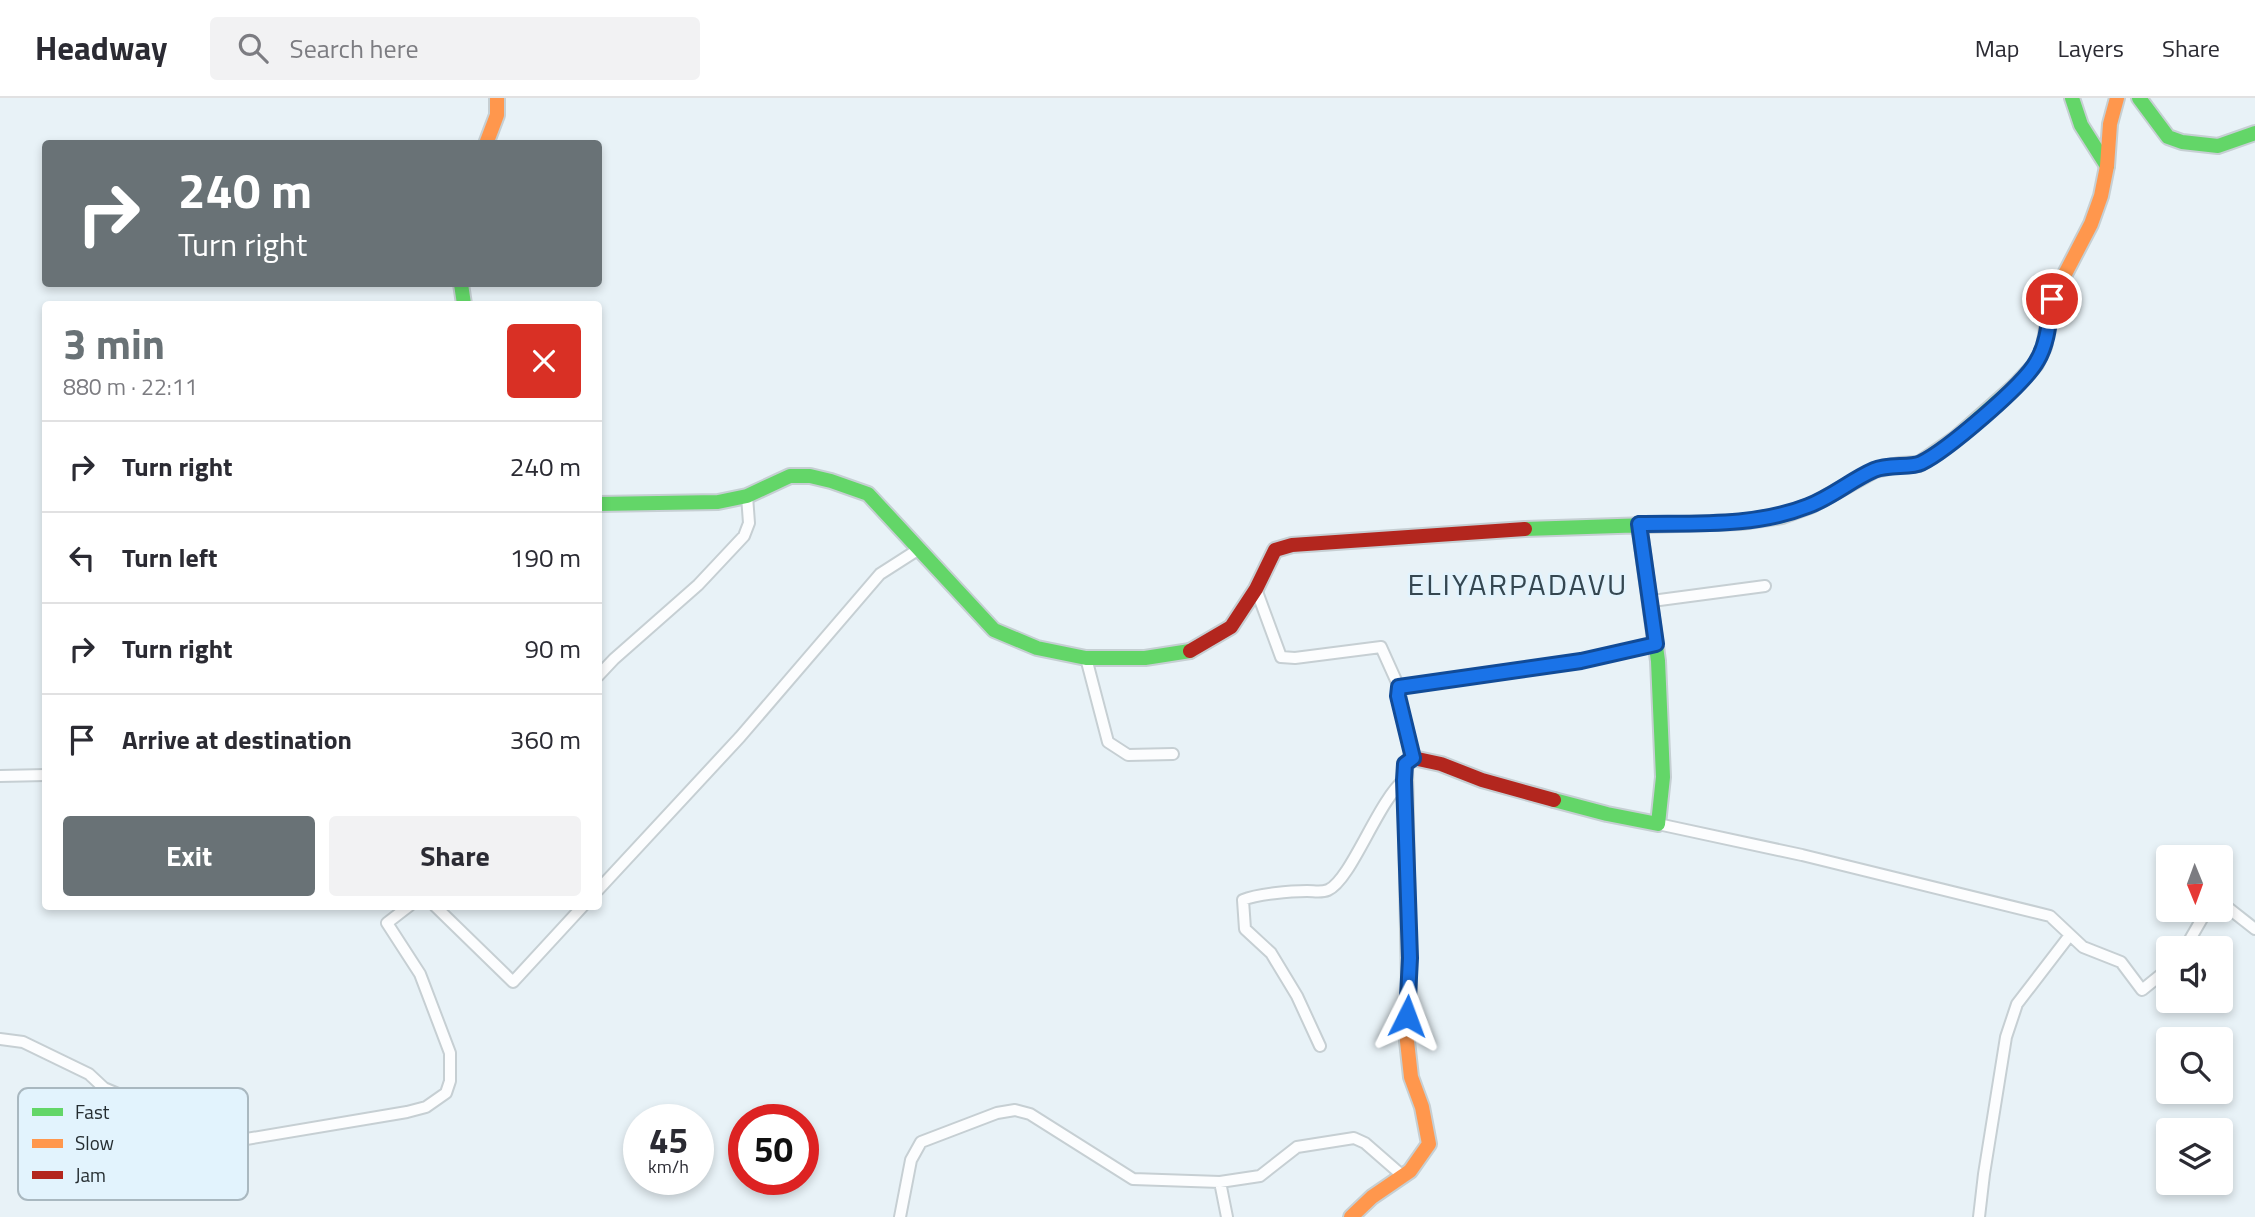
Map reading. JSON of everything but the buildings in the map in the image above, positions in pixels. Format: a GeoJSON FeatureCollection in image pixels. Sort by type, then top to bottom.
{"type":"FeatureCollection","features":[{"type":"Feature","properties":{"kind":"main road"},"geometry":{"type":"LineString","coordinates":[[488,140],[497,115],[497,98]]}},
{"type":"Feature","properties":{"kind":"main road"},"geometry":{"type":"LineString","coordinates":[[2072,98],[2074,109],[2089,139],[2107,166]]}},
{"type":"Feature","properties":{"kind":"main road"},"geometry":{"type":"LineString","coordinates":[[602,504],[704,502],[747,496],[790,476],[810,475],[831,481],[869,494],[994,630],[1037,648],[1086,658],[1145,658],[1189,651],[1231,627],[1256,589],[1275,550],[1292,545],[1516,529],[1741,522],[1782,516],[1812,505],[1875,470],[1919,464],[1955,439],[2013,389],[2036,364],[2044,347],[2052,299],[2091,225],[2101,196],[2107,166],[2110,124],[2118,98]]}},
{"type":"Feature","properties":{"kind":"main road"},"geometry":{"type":"LineString","coordinates":[[2138,98],[2168,137],[2182,142],[2218,146],[2255,133]]}},
{"type":"Feature","properties":{"kind":"main road"},"geometry":{"type":"LineString","coordinates":[[1351,1217],[1371,1197],[1404,1177],[1429,1144],[1422,1107],[1411,1077],[1407,1041],[1410,958],[1405,764],[1413,758],[1441,764],[1482,780],[1607,814],[1658,824],[1663,776],[1656,644],[1639,524]]}},
{"type":"Feature","properties":{"kind":"street"},"geometry":{"type":"LineString","coordinates":[[602,672],[698,585],[744,536],[750,523],[747,496]]}},
{"type":"Feature","properties":{"kind":"street"},"geometry":{"type":"LineString","coordinates":[[602,886],[740,737],[880,574],[919,549]]}},
{"type":"Feature","properties":{"kind":"street"},"geometry":{"type":"LineString","coordinates":[[1652,601],[1765,586]]}},
{"type":"Feature","properties":{"kind":"street"},"geometry":{"type":"LineString","coordinates":[[1256,589],[1281,657],[1381,647],[1399,687],[1398,696],[1413,758]]}},
{"type":"Feature","properties":{"kind":"street"},"geometry":{"type":"LineString","coordinates":[[1399,687],[1581,661],[1656,644]]}},
{"type":"Feature","properties":{"kind":"street"},"geometry":{"type":"LineString","coordinates":[[1086,658],[1108,742],[1128,755],[1173,754]]}},
{"type":"Feature","properties":{"kind":"street"},"geometry":{"type":"LineString","coordinates":[[0,775],[42,775]]}},
{"type":"Feature","properties":{"kind":"street"},"geometry":{"type":"LineString","coordinates":[[1321,1046],[1297,996],[1271,953],[1245,929],[1243,900],[1331,890],[1339,882],[1397,785],[1404,780]]}},
{"type":"Feature","properties":{"kind":"street"},"geometry":{"type":"LineString","coordinates":[[1658,824],[1802,855],[2050,916],[2083,947],[2121,962],[2142,990],[2156,979]]}},
{"type":"Feature","properties":{"kind":"street"},"geometry":{"type":"LineString","coordinates":[[248,1139],[407,1112],[426,1107],[446,1093],[450,1081],[450,1053],[420,974],[387,923],[404,910]]}},
{"type":"Feature","properties":{"kind":"street"},"geometry":{"type":"LineString","coordinates":[[439,910],[513,982],[579,910]]}},
{"type":"Feature","properties":{"kind":"street"},"geometry":{"type":"LineString","coordinates":[[2233,912],[2255,929]]}},
{"type":"Feature","properties":{"kind":"street"},"geometry":{"type":"LineString","coordinates":[[1979,1217],[2006,1037],[2017,1004],[2070,935]]}},
{"type":"Feature","properties":{"kind":"street"},"geometry":{"type":"LineString","coordinates":[[0,1040],[23,1042],[89,1074],[104,1088]]}},
{"type":"Feature","properties":{"kind":"street"},"geometry":{"type":"LineString","coordinates":[[901,1217],[911,1160],[921,1142],[996,1113],[1015,1110],[1030,1114],[1133,1178],[1220,1182],[1260,1175],[1297,1147],[1354,1138],[1365,1143],[1404,1177]]}},
{"type":"Feature","properties":{"kind":"street"},"geometry":{"type":"LineString","coordinates":[[1220,1182],[1227,1217]]}},
{"type":"Feature","properties":{"kind":"traffic: fast"},"geometry":{"type":"LineString","coordinates":[[2072,98],[2081,125],[2107,166]]}},
{"type":"Feature","properties":{"kind":"traffic: fast"},"geometry":{"type":"LineString","coordinates":[[2139,98],[2168,137],[2182,142],[2218,146],[2255,133]]}},
{"type":"Feature","properties":{"kind":"traffic: fast"},"geometry":{"type":"LineString","coordinates":[[461,287],[464,301]]}},
{"type":"Feature","properties":{"kind":"traffic: fast"},"geometry":{"type":"LineString","coordinates":[[1525,529],[1741,522],[1782,516],[1812,505],[1875,470],[1919,464],[1955,439],[2015,386]]}},
{"type":"Feature","properties":{"kind":"traffic: fast"},"geometry":{"type":"LineString","coordinates":[[602,504],[718,502],[747,496],[790,476],[810,476],[831,481],[868,494],[994,630],[1037,648],[1086,658],[1145,658],[1190,651]]}},
{"type":"Feature","properties":{"kind":"traffic: fast"},"geometry":{"type":"LineString","coordinates":[[1554,800],[1658,824],[1663,777],[1658,661],[1639,524]]}},
{"type":"Feature","properties":{"kind":"traffic: slow"},"geometry":{"type":"LineString","coordinates":[[488,140],[497,115],[497,98]]}},
{"type":"Feature","properties":{"kind":"traffic: slow"},"geometry":{"type":"LineString","coordinates":[[2015,386],[2036,364],[2044,347],[2052,299],[2091,224],[2101,196],[2107,166],[2110,124],[2117,98]]}},
{"type":"Feature","properties":{"kind":"traffic: slow"},"geometry":{"type":"LineString","coordinates":[[1351,1217],[1372,1197],[1410,1171],[1429,1144],[1422,1107],[1411,1077],[1407,1041],[1409,987]]}},
{"type":"Feature","properties":{"kind":"traffic: jam"},"geometry":{"type":"LineString","coordinates":[[1190,651],[1231,627],[1256,589],[1275,550],[1292,545],[1525,529]]}},
{"type":"Feature","properties":{"kind":"traffic: jam"},"geometry":{"type":"LineString","coordinates":[[1409,987],[1405,764],[1413,758],[1441,764],[1482,780],[1554,800]]}},
{"type":"Feature","properties":{"kind":"district","name":"ELIYARPADAVU"},"geometry":{"type":"Point","coordinates":[1518,584]}},
{"type":"Feature","properties":{"kind":"route"},"geometry":{"type":"LineString","coordinates":[[1407,1016],[1410,958],[1404,780],[1405,764],[1413,758],[1398,696],[1399,687],[1581,661],[1656,644],[1639,524],[1741,522],[1782,516],[1812,505],[1875,470],[1919,464],[1975,423],[2036,364],[2044,347],[2052,299]]}}]}
